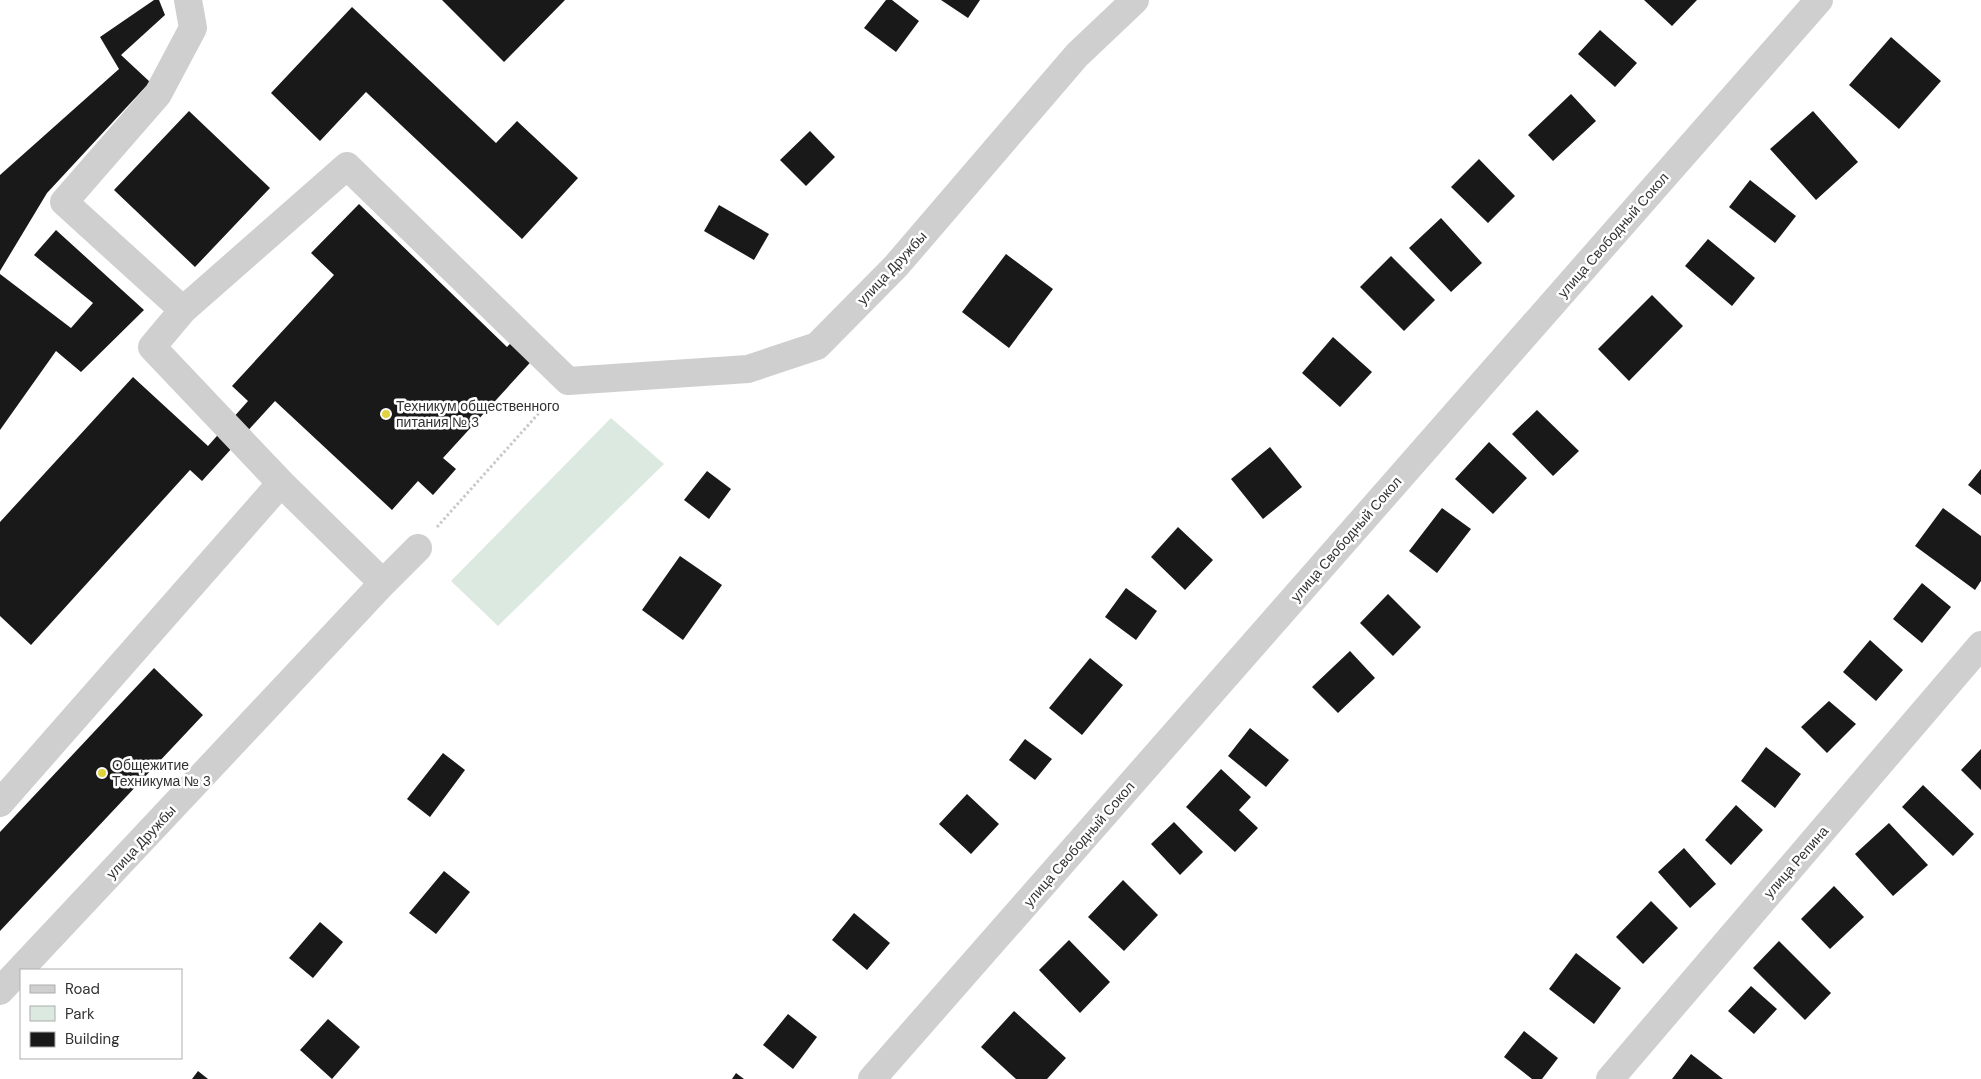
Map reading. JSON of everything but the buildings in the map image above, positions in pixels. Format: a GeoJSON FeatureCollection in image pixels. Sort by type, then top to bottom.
{"type":"FeatureCollection","features":[{"type":"Feature","properties":{"kind":"street"},"geometry":{"type":"LineString","coordinates":[[183,310],[64,202],[158,94],[193,28],[188,0]]}},
{"type":"Feature","properties":{"kind":"street","name":"улица Дружбы"},"geometry":{"type":"LineString","coordinates":[[568,380],[748,369],[817,346],[896,266],[1077,55],[1135,0]]}},
{"type":"Feature","properties":{"kind":"street","name":"улица Свободный Сокол"},"geometry":{"type":"LineString","coordinates":[[872,1079],[1819,0]]}},
{"type":"Feature","properties":{"kind":"street"},"geometry":{"type":"LineString","coordinates":[[383,583],[281,483],[152,347],[183,310],[347,166],[568,380]]}},
{"type":"Feature","properties":{"kind":"street"},"geometry":{"type":"LineString","coordinates":[[0,803],[281,483]]}},
{"type":"Feature","properties":{"kind":"street","name":"улица Дружбы"},"geometry":{"type":"LineString","coordinates":[[21,969],[418,548]]}},
{"type":"Feature","properties":{"kind":"street","name":"улица Репина"},"geometry":{"type":"LineString","coordinates":[[1610,1079],[1981,645]]}},
{"type":"Feature","properties":{"kind":"street","name":"улица Дружбы"},"geometry":{"type":"LineString","coordinates":[[0,991],[20,970]]}},
{"type":"Feature","properties":{"kind":"path"},"geometry":{"type":"LineString","coordinates":[[418,548],[568,380]]}},
{"type":"Feature","properties":{"kind":"green space"},"geometry":{"type":"Polygon","coordinates":[[[611,418],[664,464],[498,626],[451,581],[611,418]]]}},
{"type":"Feature","properties":{"kind":"place","name":"Техникум общественного питания № 3"},"geometry":{"type":"Point","coordinates":[386,414]}},
{"type":"Feature","properties":{"kind":"place","name":"Общежитие Техникума № 3"},"geometry":{"type":"Point","coordinates":[102,773]}}]}
